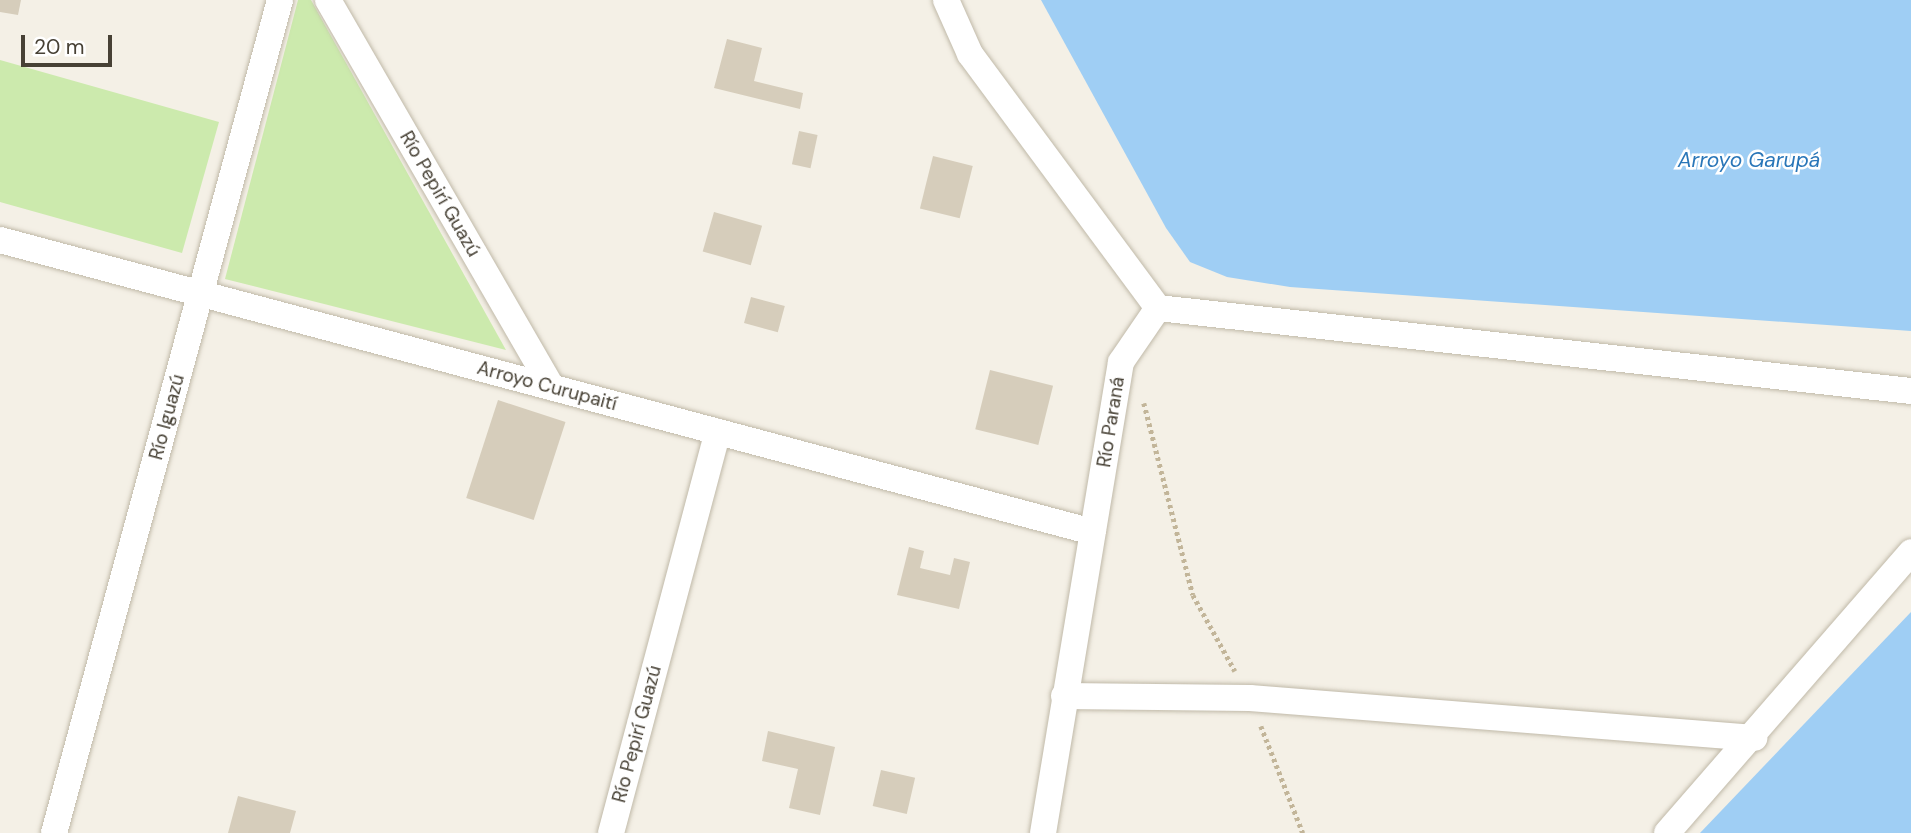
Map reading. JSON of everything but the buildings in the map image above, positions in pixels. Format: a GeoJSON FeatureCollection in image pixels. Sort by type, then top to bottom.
{"type":"FeatureCollection","features":[{"type":"Feature","properties":{"kind":"street","name":"Río Iguazú"},"geometry":{"type":"LineString","coordinates":[[54,833],[279,0]]}},
{"type":"Feature","properties":{"kind":"street","name":"Río Pepirí Guazú"},"geometry":{"type":"LineString","coordinates":[[328,0],[551,387]]}},
{"type":"Feature","properties":{"kind":"street"},"geometry":{"type":"LineString","coordinates":[[946,0],[970,54],[1158,308],[1911,391]]}},
{"type":"Feature","properties":{"kind":"street","name":"Arroyo Curupaití"},"geometry":{"type":"LineString","coordinates":[[0,240],[1093,532]]}},
{"type":"Feature","properties":{"kind":"street","name":"Río Paraná"},"geometry":{"type":"LineString","coordinates":[[1043,833],[1121,362],[1158,308]]}},
{"type":"Feature","properties":{"kind":"street","name":"Río Pepirí Guazú"},"geometry":{"type":"LineString","coordinates":[[611,833],[718,432]]}},
{"type":"Feature","properties":{"kind":"street"},"geometry":{"type":"LineString","coordinates":[[1667,833],[1754,738],[1911,552]]}},
{"type":"Feature","properties":{"kind":"street"},"geometry":{"type":"LineString","coordinates":[[1064,696],[1250,698],[1754,738]]}},
{"type":"Feature","properties":{"kind":"path"},"geometry":{"type":"LineString","coordinates":[[1142,395],[1192,595],[1250,698],[1303,833]]}},
{"type":"Feature","properties":{"kind":"green space"},"geometry":{"type":"Polygon","coordinates":[[[298,0],[311,0],[506,350],[225,279],[298,0]]]}},
{"type":"Feature","properties":{"kind":"green space"},"geometry":{"type":"Polygon","coordinates":[[[0,60],[219,122],[182,253],[0,202],[0,60]]]}},
{"type":"Feature","properties":{"kind":"water","name":"Arroyo Garupá"},"geometry":{"type":"Polygon","coordinates":[[[1041,0],[1911,0],[1911,331],[1290,287],[1227,277],[1190,262],[1166,228],[1041,0]]]}},
{"type":"Feature","properties":{"kind":"water"},"geometry":{"type":"Polygon","coordinates":[[[1911,612],[1911,833],[1700,833],[1911,612]]]}}]}
